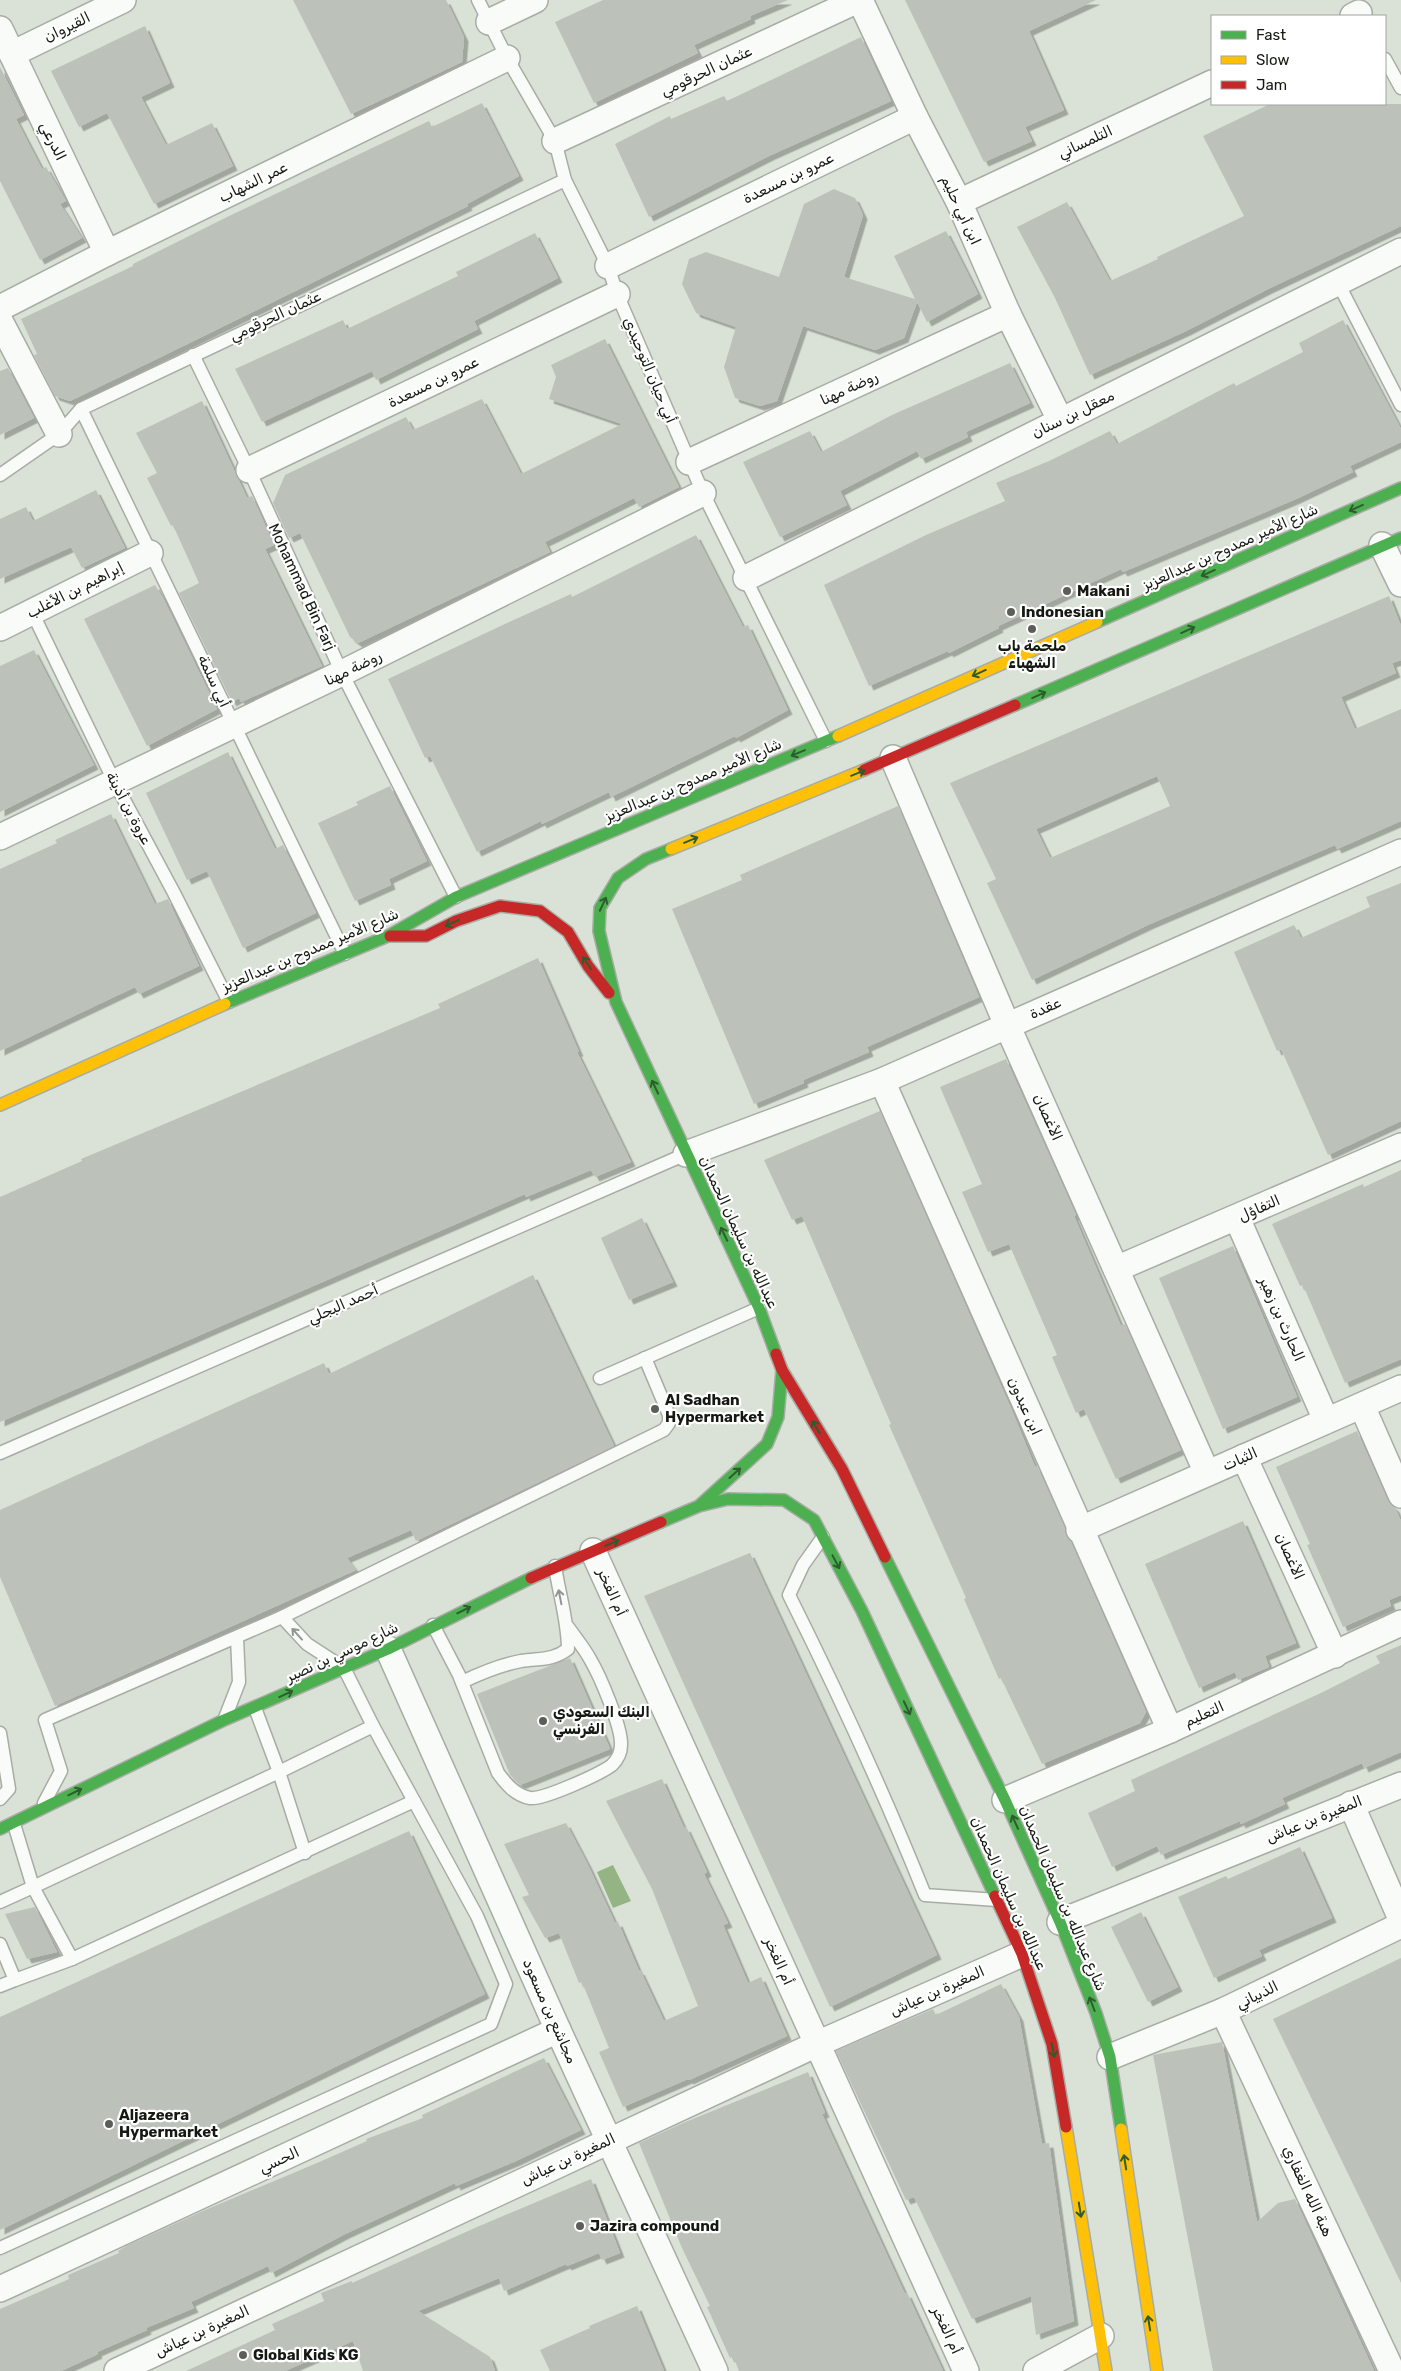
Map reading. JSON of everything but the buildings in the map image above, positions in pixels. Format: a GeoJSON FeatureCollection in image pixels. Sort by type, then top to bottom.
{"type":"FeatureCollection","features":[{"type":"Feature","properties":{"kind":"street","name":"القيروان"},"geometry":{"type":"LineString","coordinates":[[12,54],[123,0]]}},
{"type":"Feature","properties":{"kind":"street"},"geometry":{"type":"LineString","coordinates":[[489,22],[535,0]]}},
{"type":"Feature","properties":{"kind":"street","name":"ابن أبي حليم"},"geometry":{"type":"LineString","coordinates":[[859,0],[958,202],[1008,314],[1060,420]]}},
{"type":"Feature","properties":{"kind":"street","name":"عثمان الحرقومي"},"geometry":{"type":"LineString","coordinates":[[555,141],[859,0]]}},
{"type":"Feature","properties":{"kind":"street","name":"الدرعي"},"geometry":{"type":"LineString","coordinates":[[0,29],[107,252]]}},
{"type":"Feature","properties":{"kind":"street","name":"عمر الشهاب"},"geometry":{"type":"LineString","coordinates":[[0,308],[107,252],[507,58]]}},
{"type":"Feature","properties":{"kind":"street","name":"التلمساني"},"geometry":{"type":"LineString","coordinates":[[958,202],[1211,82]]}},
{"type":"Feature","properties":{"kind":"street","name":"عمرو بن مسعدة"},"geometry":{"type":"LineString","coordinates":[[608,266],[915,117]]}},
{"type":"Feature","properties":{"kind":"street","name":"معقل بن سنان"},"geometry":{"type":"LineString","coordinates":[[746,578],[1401,251]]}},
{"type":"Feature","properties":{"kind":"street","name":"عمرو بن مسعدة"},"geometry":{"type":"LineString","coordinates":[[249,470],[617,294]]}},
{"type":"Feature","properties":{"kind":"street","name":"روضة مهنا"},"geometry":{"type":"LineString","coordinates":[[689,462],[1008,314]]}},
{"type":"Feature","properties":{"kind":"street"},"geometry":{"type":"LineString","coordinates":[[0,322],[59,434]]}},
{"type":"Feature","properties":{"kind":"street","name":"شارع الأمير ممدوح بن عبدالعزيز"},"geometry":{"type":"LineString","coordinates":[[0,1105],[228,1002],[388,936],[456,897],[826,741],[1401,488]]}},
{"type":"Feature","properties":{"kind":"street","name":"روضة مهنا"},"geometry":{"type":"LineString","coordinates":[[0,837],[342,673],[703,493]]}},
{"type":"Feature","properties":{"kind":"street"},"geometry":{"type":"LineString","coordinates":[[616,1002],[599,931],[600,908],[618,878],[646,859],[893,758],[1392,541],[1401,584]]}},
{"type":"Feature","properties":{"kind":"street","name":"إبراهيم بن الأغلب"},"geometry":{"type":"LineString","coordinates":[[0,628],[150,553]]}},
{"type":"Feature","properties":{"kind":"street","name":"الأغصان"},"geometry":{"type":"LineString","coordinates":[[893,758],[1007,1024],[1207,1473]]}},
{"type":"Feature","properties":{"kind":"street","name":"عقدة"},"geometry":{"type":"LineString","coordinates":[[686,1154],[882,1080],[1401,852]]}},
{"type":"Feature","properties":{"kind":"street"},"geometry":{"type":"LineString","coordinates":[[388,936],[426,936],[456,921],[500,906],[540,911],[568,932],[588,966],[616,1002]]}},
{"type":"Feature","properties":{"kind":"street","name":"عبدالله بن سليمان الحمدان"},"geometry":{"type":"LineString","coordinates":[[616,1002],[759,1308],[782,1370],[842,1469]]}},
{"type":"Feature","properties":{"kind":"street","name":"ابن عبدون"},"geometry":{"type":"LineString","coordinates":[[882,1080],[1079,1530],[1170,1730]]}},
{"type":"Feature","properties":{"kind":"street","name":"التفاؤل"},"geometry":{"type":"LineString","coordinates":[[1116,1269],[1401,1146]]}},
{"type":"Feature","properties":{"kind":"street","name":"الحارث بن زهير"},"geometry":{"type":"LineString","coordinates":[[1237,1218],[1326,1420]]}},
{"type":"Feature","properties":{"kind":"street"},"geometry":{"type":"LineString","coordinates":[[699,1506],[767,1444],[778,1417],[782,1370]]}},
{"type":"Feature","properties":{"kind":"street","name":"الثبات"},"geometry":{"type":"LineString","coordinates":[[1079,1530],[1401,1388]]}},
{"type":"Feature","properties":{"kind":"street"},"geometry":{"type":"LineString","coordinates":[[1362,1406],[1401,1496]]}},
{"type":"Feature","properties":{"kind":"street","name":"الأغصان"},"geometry":{"type":"LineString","coordinates":[[1244,1457],[1334,1655]]}},
{"type":"Feature","properties":{"kind":"street","name":"شارع عبدالله بن سليمان الحمدان"},"geometry":{"type":"LineString","coordinates":[[842,1469],[1005,1800],[1060,1922],[1096,2013],[1110,2057],[1156,2371]]}},
{"type":"Feature","properties":{"kind":"street","name":"عبدالله بن سليمان الحمدان"},"geometry":{"type":"LineString","coordinates":[[699,1506],[728,1499],[784,1500],[814,1520],[862,1611],[1022,1954],[1052,2044],[1106,2371]]}},
{"type":"Feature","properties":{"kind":"street","name":"شارع موسي بن نصير"},"geometry":{"type":"LineString","coordinates":[[0,1829],[14,1824],[41,1808],[224,1720],[388,1648],[555,1566],[699,1506]]}},
{"type":"Feature","properties":{"kind":"street","name":"أم الفخر"},"geometry":{"type":"LineString","coordinates":[[593,1551],[966,2371]]}},
{"type":"Feature","properties":{"kind":"street","name":"التعليم"},"geometry":{"type":"LineString","coordinates":[[1005,1800],[1170,1730],[1401,1623]]}},
{"type":"Feature","properties":{"kind":"street","name":"مجاشع بن مسعود"},"geometry":{"type":"LineString","coordinates":[[388,1648],[558,2030],[715,2371]]}},
{"type":"Feature","properties":{"kind":"street","name":"المغيرة بن عياش"},"geometry":{"type":"LineString","coordinates":[[1060,1922],[1401,1785]]}},
{"type":"Feature","properties":{"kind":"street"},"geometry":{"type":"LineString","coordinates":[[1351,1804],[1401,1919]]}},
{"type":"Feature","properties":{"kind":"street","name":"الذبياني"},"geometry":{"type":"LineString","coordinates":[[1110,2057],[1223,2011],[1401,1925]]}},
{"type":"Feature","properties":{"kind":"street","name":"المغيرة بن عياش"},"geometry":{"type":"LineString","coordinates":[[117,2371],[817,2044],[1022,1954]]}},
{"type":"Feature","properties":{"kind":"street","name":"هبة الله الغفاري"},"geometry":{"type":"LineString","coordinates":[[1223,2011],[1392,2371]]}},
{"type":"Feature","properties":{"kind":"street","name":"الحسي"},"geometry":{"type":"LineString","coordinates":[[0,2289],[558,2030]]}},
{"type":"Feature","properties":{"kind":"street"},"geometry":{"type":"LineString","coordinates":[[1036,2371],[1101,2336]]}},
{"type":"Feature","properties":{"kind":"lane","name":"أبي حيان التوحيدي"},"geometry":{"type":"LineString","coordinates":[[478,0],[507,58],[555,141],[565,180],[608,266],[617,294],[703,493],[826,741]]}},
{"type":"Feature","properties":{"kind":"lane"},"geometry":{"type":"LineString","coordinates":[[1386,61],[1401,88]]}},
{"type":"Feature","properties":{"kind":"lane","name":"عثمان الحرقومي"},"geometry":{"type":"LineString","coordinates":[[0,475],[59,434],[81,409],[565,180]]}},
{"type":"Feature","properties":{"kind":"lane"},"geometry":{"type":"LineString","coordinates":[[1338,282],[1401,405]]}},
{"type":"Feature","properties":{"kind":"lane","name":"Mohammad Bin Farj"},"geometry":{"type":"LineString","coordinates":[[193,355],[249,470],[342,673],[456,897]]}},
{"type":"Feature","properties":{"kind":"lane","name":"أبي سلمة"},"geometry":{"type":"LineString","coordinates":[[81,409],[345,954]]}},
{"type":"Feature","properties":{"kind":"lane","name":"عروة بن أذينة"},"geometry":{"type":"LineString","coordinates":[[32,612],[114,781],[174,893],[228,1002]]}},
{"type":"Feature","properties":{"kind":"lane","name":"أحمد البجلي"},"geometry":{"type":"LineString","coordinates":[[0,1453],[686,1154]]}},
{"type":"Feature","properties":{"kind":"lane"},"geometry":{"type":"LineString","coordinates":[[600,1378],[759,1308]]}},
{"type":"Feature","properties":{"kind":"lane"},"geometry":{"type":"LineString","coordinates":[[41,1808],[61,1771],[46,1720],[282,1617],[664,1430],[668,1423],[668,1415],[645,1358]]}},
{"type":"Feature","properties":{"kind":"lane"},"geometry":{"type":"LineString","coordinates":[[823,1537],[804,1566],[789,1595],[851,1723],[896,1822],[925,1895],[997,1900]]}},
{"type":"Feature","properties":{"kind":"lane"},"geometry":{"type":"LineString","coordinates":[[462,1682],[490,1669],[521,1661],[557,1657],[568,1648],[568,1627],[560,1600],[555,1566]]}},
{"type":"Feature","properties":{"kind":"lane"},"geometry":{"type":"LineString","coordinates":[[0,2248],[491,2024],[506,1984],[477,1916],[373,1726],[344,1668],[312,1648],[282,1617]]}},
{"type":"Feature","properties":{"kind":"lane"},"geometry":{"type":"LineString","coordinates":[[433,1625],[462,1682],[498,1773],[517,1793],[533,1799],[589,1778],[612,1765],[619,1755],[621,1739],[609,1702],[590,1658],[568,1627]]}},
{"type":"Feature","properties":{"kind":"lane"},"geometry":{"type":"LineString","coordinates":[[224,1720],[239,1682],[237,1638]]}},
{"type":"Feature","properties":{"kind":"lane"},"geometry":{"type":"LineString","coordinates":[[255,1708],[279,1772],[305,1852]]}},
{"type":"Feature","properties":{"kind":"lane"},"geometry":{"type":"LineString","coordinates":[[0,1902],[373,1726]]}},
{"type":"Feature","properties":{"kind":"lane"},"geometry":{"type":"LineString","coordinates":[[0,1733],[8,1789],[0,1799]]}},
{"type":"Feature","properties":{"kind":"lane"},"geometry":{"type":"LineString","coordinates":[[0,1986],[72,1959],[414,1801]]}},
{"type":"Feature","properties":{"kind":"lane"},"geometry":{"type":"LineString","coordinates":[[14,1824],[33,1887],[72,1959]]}},
{"type":"Feature","properties":{"kind":"lane"},"geometry":{"type":"LineString","coordinates":[[0,1944],[15,1980]]}},
{"type":"Feature","properties":{"kind":"shaded area"},"geometry":{"type":"Polygon","coordinates":[[[613,1865],[631,1901],[613,1908],[597,1872],[613,1865]]]}},
{"type":"Feature","properties":{"kind":"traffic: fast"},"geometry":{"type":"LineString","coordinates":[[1097,622],[1401,488]]}},
{"type":"Feature","properties":{"kind":"traffic: fast"},"geometry":{"type":"LineString","coordinates":[[1015,705],[1401,538]]}},
{"type":"Feature","properties":{"kind":"traffic: fast"},"geometry":{"type":"LineString","coordinates":[[225,1004],[388,936],[456,897],[838,736]]}},
{"type":"Feature","properties":{"kind":"traffic: fast"},"geometry":{"type":"LineString","coordinates":[[671,849],[646,859],[618,878],[600,908],[599,931],[616,1002],[759,1308],[776,1354]]}},
{"type":"Feature","properties":{"kind":"traffic: fast"},"geometry":{"type":"LineString","coordinates":[[700,1505],[767,1444],[778,1417],[782,1370]]}},
{"type":"Feature","properties":{"kind":"traffic: fast"},"geometry":{"type":"LineString","coordinates":[[661,1522],[699,1506],[728,1499],[784,1500],[814,1520],[862,1611],[995,1896]]}},
{"type":"Feature","properties":{"kind":"traffic: fast"},"geometry":{"type":"LineString","coordinates":[[885,1557],[1005,1800],[1060,1922],[1096,2013],[1110,2057],[1121,2129]]}},
{"type":"Feature","properties":{"kind":"traffic: fast"},"geometry":{"type":"LineString","coordinates":[[0,1829],[224,1720],[388,1649],[531,1578]]}},
{"type":"Feature","properties":{"kind":"traffic: slow"},"geometry":{"type":"LineString","coordinates":[[838,736],[1097,622]]}},
{"type":"Feature","properties":{"kind":"traffic: slow"},"geometry":{"type":"LineString","coordinates":[[671,849],[864,770]]}},
{"type":"Feature","properties":{"kind":"traffic: slow"},"geometry":{"type":"LineString","coordinates":[[0,1105],[225,1004]]}},
{"type":"Feature","properties":{"kind":"traffic: slow"},"geometry":{"type":"LineString","coordinates":[[1066,2127],[1106,2371]]}},
{"type":"Feature","properties":{"kind":"traffic: slow"},"geometry":{"type":"LineString","coordinates":[[1121,2129],[1157,2371]]}},
{"type":"Feature","properties":{"kind":"traffic: jam"},"geometry":{"type":"LineString","coordinates":[[864,770],[1015,705]]}},
{"type":"Feature","properties":{"kind":"traffic: jam"},"geometry":{"type":"LineString","coordinates":[[390,936],[426,936],[456,921],[500,906],[540,911],[568,932],[588,966],[609,993]]}},
{"type":"Feature","properties":{"kind":"traffic: jam"},"geometry":{"type":"LineString","coordinates":[[776,1354],[782,1370],[842,1469],[885,1557]]}},
{"type":"Feature","properties":{"kind":"traffic: jam"},"geometry":{"type":"LineString","coordinates":[[531,1578],[661,1522]]}},
{"type":"Feature","properties":{"kind":"traffic: jam"},"geometry":{"type":"LineString","coordinates":[[995,1896],[1022,1954],[1052,2044],[1066,2127]]}},
{"type":"Feature","properties":{"kind":"place","name":"Makani"},"geometry":{"type":"Point","coordinates":[1067,591]}},
{"type":"Feature","properties":{"kind":"place","name":"Indonesian"},"geometry":{"type":"Point","coordinates":[1011,612]}},
{"type":"Feature","properties":{"kind":"place","name":"ملحمة باب الشهباء"},"geometry":{"type":"Point","coordinates":[1032,629]}},
{"type":"Feature","properties":{"kind":"place","name":"Al Sadhan Hypermarket"},"geometry":{"type":"Point","coordinates":[655,1409]}},
{"type":"Feature","properties":{"kind":"place","name":"البنك السعودي الفرنسي"},"geometry":{"type":"Point","coordinates":[543,1721]}},
{"type":"Feature","properties":{"kind":"place","name":"Aljazeera Hypermarket"},"geometry":{"type":"Point","coordinates":[109,2124]}},
{"type":"Feature","properties":{"kind":"place","name":"Jazira compound"},"geometry":{"type":"Point","coordinates":[580,2226]}},
{"type":"Feature","properties":{"kind":"place","name":"Global Kids KG"},"geometry":{"type":"Point","coordinates":[243,2355]}}]}
